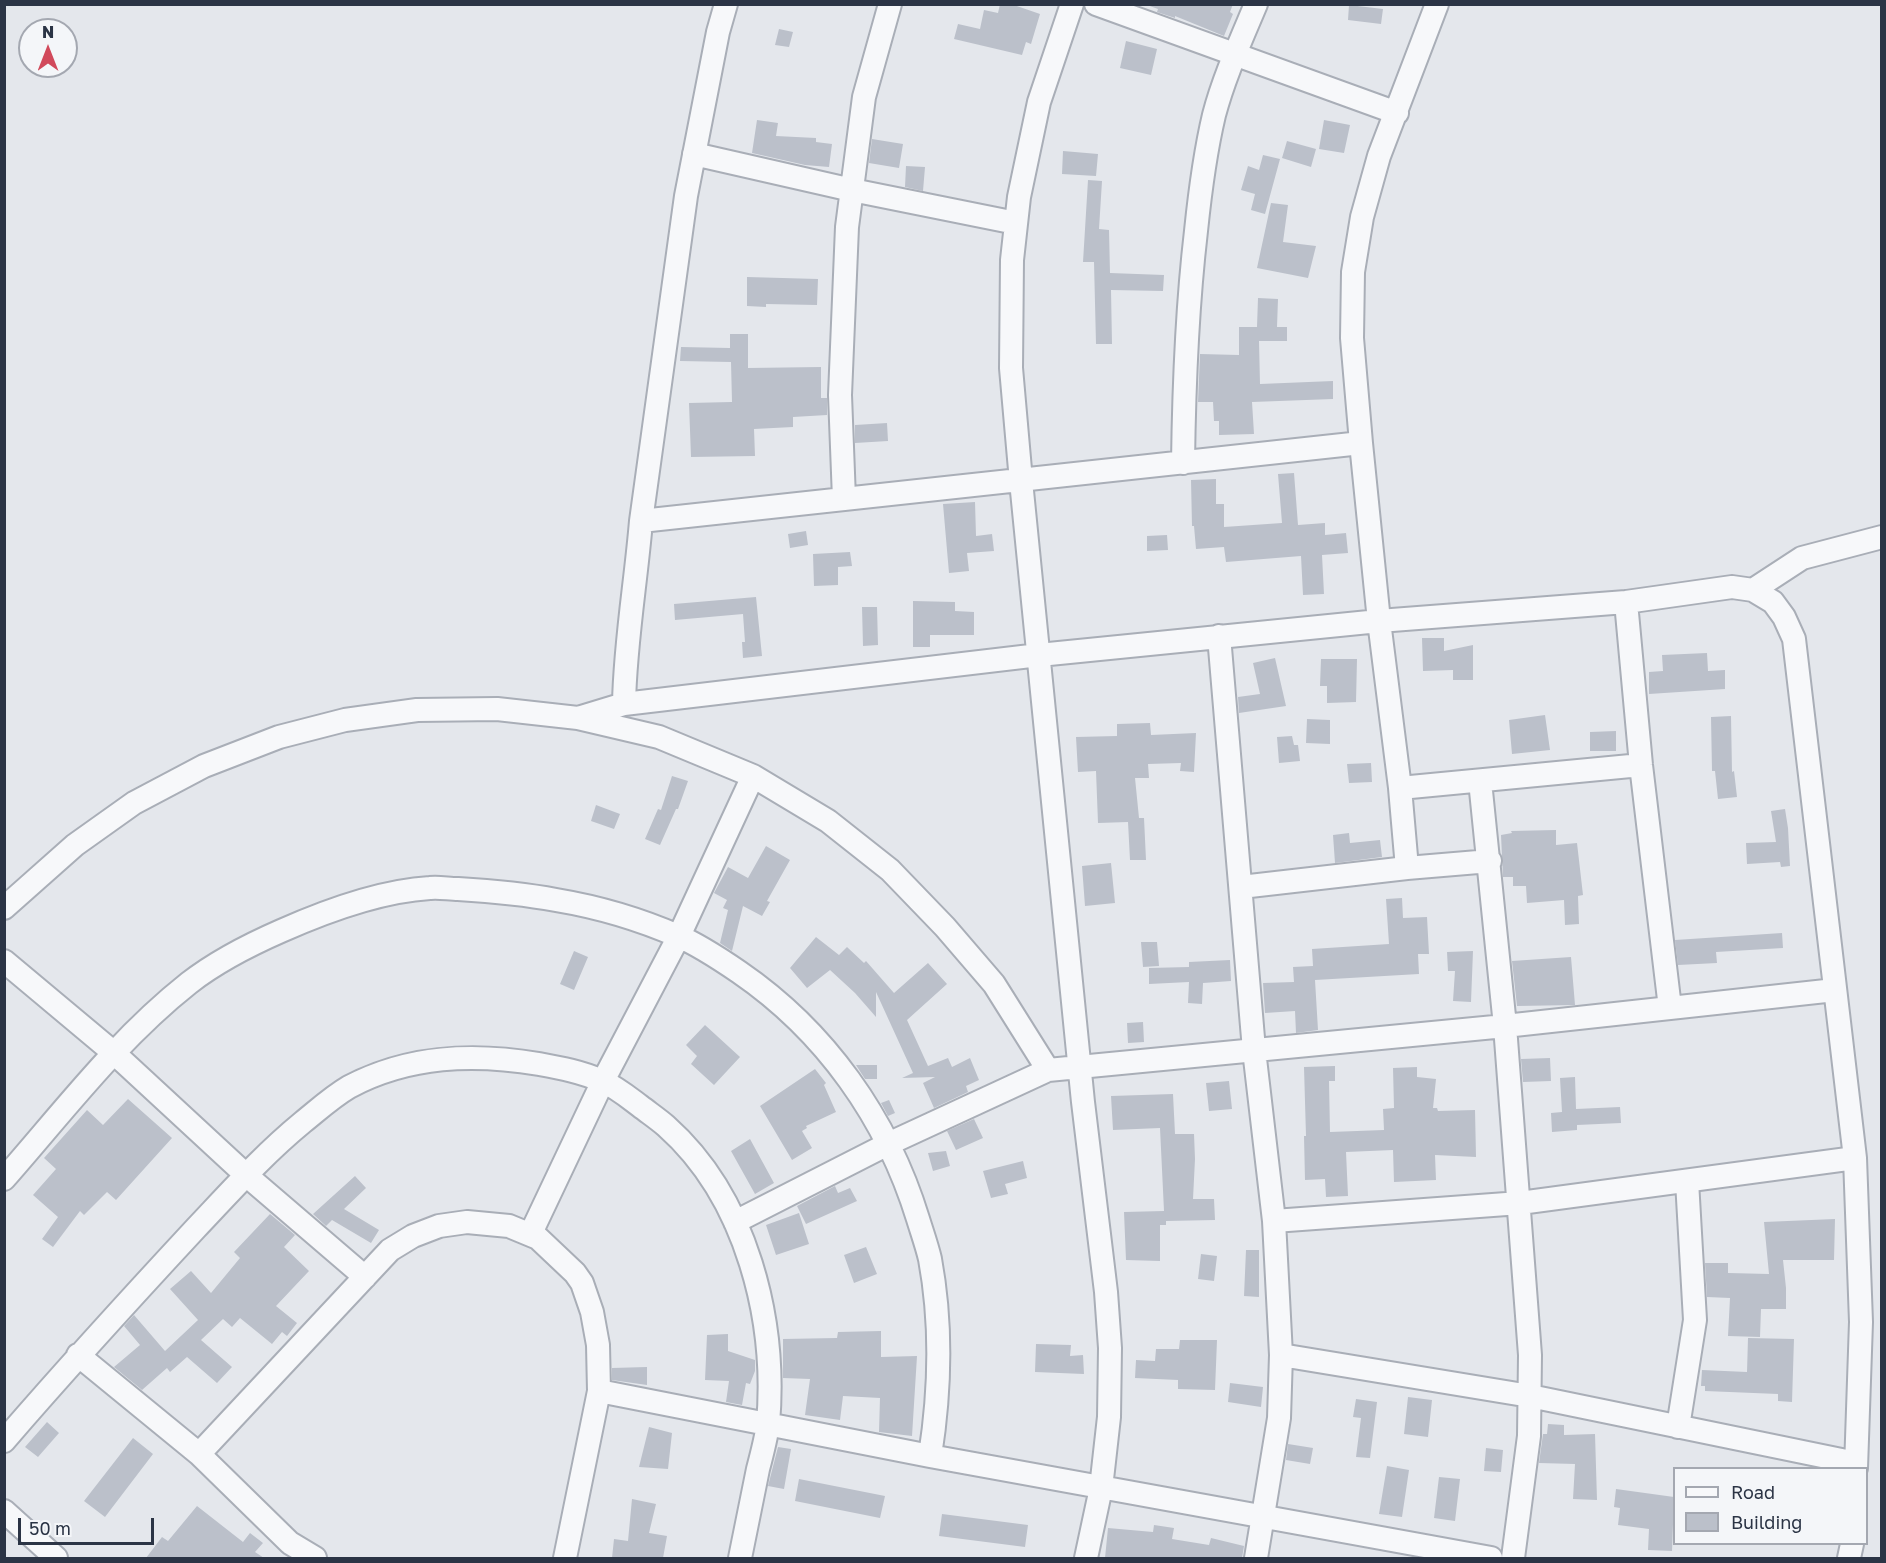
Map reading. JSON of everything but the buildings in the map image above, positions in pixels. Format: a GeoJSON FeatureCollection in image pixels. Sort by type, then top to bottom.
{"type":"FeatureCollection","features":[{"type":"Feature","properties":{"kind":"street"},"geometry":{"type":"LineString","coordinates":[[624,704],[624,670],[637,572],[641,521],[686,196],[718,32],[726,4]]}},
{"type":"Feature","properties":{"kind":"street"},"geometry":{"type":"LineString","coordinates":[[844,499],[840,395],[847,227],[864,97],[890,4]]}},
{"type":"Feature","properties":{"kind":"street"},"geometry":{"type":"LineString","coordinates":[[1072,4],[1039,102],[1019,197],[1012,260],[1011,368],[1110,1348],[1108,1417],[1101,1488],[1086,1558]]}},
{"type":"Feature","properties":{"kind":"street"},"geometry":{"type":"LineString","coordinates":[[1096,4],[1396,113]]}},
{"type":"Feature","properties":{"kind":"street"},"geometry":{"type":"LineString","coordinates":[[1183,463],[1184,377],[1203,165],[1215,113],[1256,4]]}},
{"type":"Feature","properties":{"kind":"street"},"geometry":{"type":"LineString","coordinates":[[1407,868],[1361,442],[1352,338],[1353,272],[1362,217],[1378,156],[1437,4]]}},
{"type":"Feature","properties":{"kind":"street"},"geometry":{"type":"LineString","coordinates":[[694,154],[852,190],[1016,223]]}},
{"type":"Feature","properties":{"kind":"street"},"geometry":{"type":"LineString","coordinates":[[641,521],[1361,442]]}},
{"type":"Feature","properties":{"kind":"street"},"geometry":{"type":"LineString","coordinates":[[1753,590],[1802,558],[1881,537]]}},
{"type":"Feature","properties":{"kind":"street"},"geometry":{"type":"LineString","coordinates":[[578,718],[624,704],[1219,636],[1626,602],[1732,587],[1753,590],[1773,602],[1784,617],[1794,639],[1855,1158],[1861,1322],[1856,1466],[1530,1396],[1281,1355]]}},
{"type":"Feature","properties":{"kind":"street"},"geometry":{"type":"LineString","coordinates":[[1626,602],[1641,765],[1670,1008]]}},
{"type":"Feature","properties":{"kind":"street"},"geometry":{"type":"LineString","coordinates":[[1219,636],[1254,1050],[1274,1221],[1281,1355],[1279,1418],[1256,1558]]}},
{"type":"Feature","properties":{"kind":"street"},"geometry":{"type":"LineString","coordinates":[[4,908],[75,845],[134,803],[204,766],[279,736],[345,720],[417,710],[497,709],[578,718],[659,737],[753,776],[828,821],[890,870],[945,927],[994,984],[1048,1070]]}},
{"type":"Feature","properties":{"kind":"street"},"geometry":{"type":"LineString","coordinates":[[1400,789],[1641,765]]}},
{"type":"Feature","properties":{"kind":"street"},"geometry":{"type":"LineString","coordinates":[[531,1233],[603,1081],[679,936],[753,776]]}},
{"type":"Feature","properties":{"kind":"street"},"geometry":{"type":"LineString","coordinates":[[1480,782],[1490,861],[1505,1026],[1530,1355],[1529,1436],[1513,1558]]}},
{"type":"Feature","properties":{"kind":"street"},"geometry":{"type":"LineString","coordinates":[[1242,887],[1490,861]]}},
{"type":"Feature","properties":{"kind":"street"},"geometry":{"type":"LineString","coordinates":[[4,1179],[114,1053],[189,982],[231,956],[280,931],[334,910],[381,896],[430,888],[541,897],[597,907],[679,936],[722,960],[770,993],[811,1031],[870,1110],[901,1169],[931,1267],[938,1320],[936,1417],[930,1456]]}},
{"type":"Feature","properties":{"kind":"street"},"geometry":{"type":"LineString","coordinates":[[4,961],[114,1053],[246,1174],[365,1276]]}},
{"type":"Feature","properties":{"kind":"street"},"geometry":{"type":"LineString","coordinates":[[735,1222],[888,1144],[1048,1070],[1505,1026],[1835,990]]}},
{"type":"Feature","properties":{"kind":"street"},"geometry":{"type":"LineString","coordinates":[[4,1441],[78,1355],[246,1174],[275,1145],[328,1101],[349,1087],[382,1072],[410,1064],[472,1057],[507,1059],[568,1069],[603,1081],[625,1095],[667,1126],[711,1178],[735,1222],[750,1260],[764,1324],[768,1381],[768,1426],[740,1558]]}},
{"type":"Feature","properties":{"kind":"street"},"geometry":{"type":"LineString","coordinates":[[1274,1221],[1520,1203],[1855,1158]]}},
{"type":"Feature","properties":{"kind":"street"},"geometry":{"type":"LineString","coordinates":[[1678,1427],[1695,1320],[1688,1181]]}},
{"type":"Feature","properties":{"kind":"street"},"geometry":{"type":"LineString","coordinates":[[199,1454],[390,1250],[413,1236],[440,1226],[467,1222],[509,1226],[531,1233],[544,1243],[582,1283],[592,1312],[598,1345],[599,1391],[565,1558]]}},
{"type":"Feature","properties":{"kind":"street"},"geometry":{"type":"LineString","coordinates":[[78,1355],[199,1454],[290,1543],[315,1558]]}},
{"type":"Feature","properties":{"kind":"street"},"geometry":{"type":"LineString","coordinates":[[599,1391],[768,1426],[1491,1558]]}},
{"type":"Feature","properties":{"kind":"street"},"geometry":{"type":"LineString","coordinates":[[4,1511],[56,1558]]}}]}
